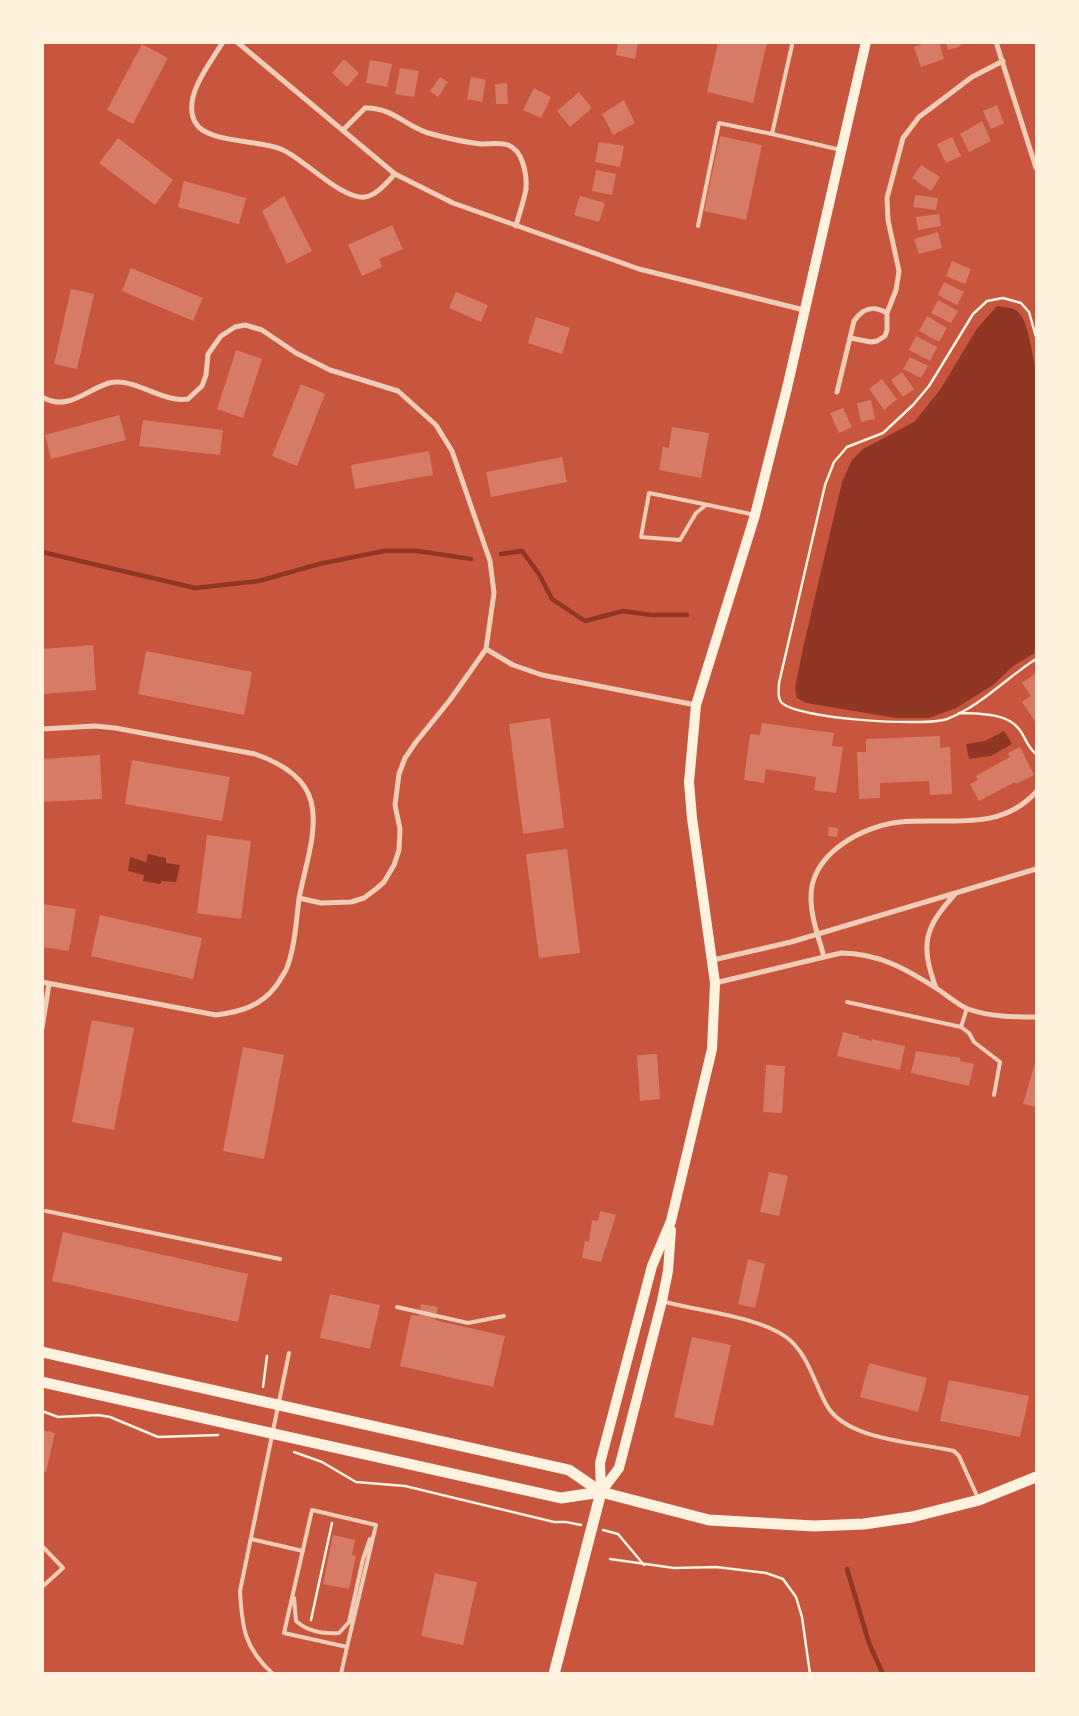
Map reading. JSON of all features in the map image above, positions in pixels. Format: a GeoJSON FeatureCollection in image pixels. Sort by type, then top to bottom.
{"type":"FeatureCollection","features":[{"type":"Feature","properties":{"kind":"main road"},"geometry":{"type":"LineString","coordinates":[[554,1674],[601,1492],[600,1463],[652,1266],[671,1221],[712,1049],[716,983],[692,818],[689,782],[696,705],[755,515],[866,42]]}},
{"type":"Feature","properties":{"kind":"main road"},"geometry":{"type":"LineString","coordinates":[[42,1382],[274,1432],[561,1498],[601,1492],[619,1468],[662,1301],[668,1271],[671,1221]]}},
{"type":"Feature","properties":{"kind":"main road"},"geometry":{"type":"LineString","coordinates":[[42,1352],[569,1470],[601,1492],[709,1520],[814,1526],[864,1524],[912,1517],[979,1500],[1036,1476]]}},
{"type":"Feature","properties":{"kind":"street"},"geometry":{"type":"LineString","coordinates":[[223,42],[193,94],[191,109],[195,122],[202,130],[210,135],[267,144],[283,149],[351,195],[365,197],[376,191],[395,174]]}},
{"type":"Feature","properties":{"kind":"street"},"geometry":{"type":"LineString","coordinates":[[238,42],[395,174],[446,200],[639,269],[804,310]]}},
{"type":"Feature","properties":{"kind":"street"},"geometry":{"type":"LineString","coordinates":[[996,42],[1036,168]]}},
{"type":"Feature","properties":{"kind":"street"},"geometry":{"type":"LineString","coordinates":[[850,338],[871,342],[882,339],[889,324],[887,313],[896,290],[899,272],[888,220],[887,198],[902,138],[919,117],[972,77],[1003,61]]}},
{"type":"Feature","properties":{"kind":"street"},"geometry":{"type":"LineString","coordinates":[[343,130],[365,108],[373,108],[398,116],[424,132],[442,137],[459,141],[509,145],[520,156],[526,188],[516,226]]}},
{"type":"Feature","properties":{"kind":"street"},"geometry":{"type":"LineString","coordinates":[[837,392],[850,338],[859,314],[872,308],[878,308],[887,313]]}},
{"type":"Feature","properties":{"kind":"street"},"geometry":{"type":"LineString","coordinates":[[44,398],[57,404],[68,402],[109,383],[134,386],[168,398],[188,399],[202,386],[206,375],[208,354],[221,336],[235,327],[245,325],[262,330],[296,353],[330,370],[398,391],[426,415],[452,451],[463,488],[478,523],[490,561],[494,593],[486,649],[405,758],[396,787],[395,805],[400,829],[399,850],[394,865],[384,882],[364,898],[351,902],[321,902],[299,898]]}},
{"type":"Feature","properties":{"kind":"street"},"geometry":{"type":"LineString","coordinates":[[486,649],[513,665],[542,675],[696,705]]}},
{"type":"Feature","properties":{"kind":"street"},"geometry":{"type":"LineString","coordinates":[[42,730],[95,726],[115,728],[255,754],[272,760],[290,771],[302,784],[311,801],[312,815],[312,834],[299,898],[295,931],[286,969],[276,986],[266,996],[238,1012],[216,1015],[46,983],[42,1028]]}},
{"type":"Feature","properties":{"kind":"street"},"geometry":{"type":"LineString","coordinates":[[824,957],[817,933],[811,898],[812,886],[820,868],[834,850],[851,838],[870,829],[900,822],[990,820],[1017,808],[1036,792]]}},
{"type":"Feature","properties":{"kind":"street"},"geometry":{"type":"LineString","coordinates":[[713,960],[764,950],[1036,869]]}},
{"type":"Feature","properties":{"kind":"street"},"geometry":{"type":"LineString","coordinates":[[936,988],[929,968],[928,938],[938,913],[956,893]]}},
{"type":"Feature","properties":{"kind":"street"},"geometry":{"type":"LineString","coordinates":[[716,983],[841,953],[875,956],[896,965],[967,1008],[1003,1016],[1036,1017]]}},
{"type":"Feature","properties":{"kind":"lane"},"geometry":{"type":"LineString","coordinates":[[772,134],[792,45]]}},
{"type":"Feature","properties":{"kind":"lane"},"geometry":{"type":"LineString","coordinates":[[698,226],[719,123],[841,150]]}},
{"type":"Feature","properties":{"kind":"lane"},"geometry":{"type":"LineString","coordinates":[[706,505],[696,513],[680,540],[641,537],[649,493],[755,515]]}},
{"type":"Feature","properties":{"kind":"lane"},"geometry":{"type":"LineString","coordinates":[[848,1002],[961,1027],[974,1042],[1000,1062],[994,1095]]}},
{"type":"Feature","properties":{"kind":"lane"},"geometry":{"type":"LineString","coordinates":[[961,1027],[967,1008]]}},
{"type":"Feature","properties":{"kind":"lane"},"geometry":{"type":"LineString","coordinates":[[46,1211],[280,1259]]}},
{"type":"Feature","properties":{"kind":"lane"},"geometry":{"type":"LineString","coordinates":[[662,1301],[759,1324],[787,1337],[804,1359],[832,1413],[855,1429],[872,1435],[954,1451],[960,1456],[979,1500]]}},
{"type":"Feature","properties":{"kind":"lane"},"geometry":{"type":"LineString","coordinates":[[397,1307],[468,1323],[504,1316]]}},
{"type":"Feature","properties":{"kind":"lane"},"geometry":{"type":"LineString","coordinates":[[273,1674],[247,1643],[240,1590],[289,1353]]}},
{"type":"Feature","properties":{"kind":"lane"},"geometry":{"type":"LineString","coordinates":[[347,1647],[284,1633],[312,1510],[376,1525]]}},
{"type":"Feature","properties":{"kind":"lane"},"geometry":{"type":"LineString","coordinates":[[294,1591],[296,1621],[326,1634],[339,1633],[349,1622],[363,1559],[376,1525]]}},
{"type":"Feature","properties":{"kind":"lane"},"geometry":{"type":"LineString","coordinates":[[341,1674],[376,1525]]}},
{"type":"Feature","properties":{"kind":"lane"},"geometry":{"type":"LineString","coordinates":[[251,1539],[303,1551]]}},
{"type":"Feature","properties":{"kind":"lane"},"geometry":{"type":"LineString","coordinates":[[42,1546],[63,1568],[42,1587]]}},
{"type":"Feature","properties":{"kind":"path"},"geometry":{"type":"LineString","coordinates":[[1036,337],[1029,312],[1021,303],[1003,298],[987,301],[973,314],[929,386],[913,404],[883,432],[874,438],[854,443],[834,462],[825,485],[779,683],[778,695],[786,705],[847,718],[921,723],[934,722],[959,713],[997,689],[1036,659]]}},
{"type":"Feature","properties":{"kind":"path"},"geometry":{"type":"LineString","coordinates":[[959,713],[989,716],[1011,721],[1022,732],[1026,745],[1036,754]]}},
{"type":"Feature","properties":{"kind":"path"},"geometry":{"type":"LineString","coordinates":[[263,1387],[267,1356]]}},
{"type":"Feature","properties":{"kind":"path"},"geometry":{"type":"LineString","coordinates":[[42,1411],[58,1417],[98,1415],[110,1417],[158,1437],[221,1435]]}},
{"type":"Feature","properties":{"kind":"path"},"geometry":{"type":"LineString","coordinates":[[294,1452],[322,1462],[356,1482],[405,1486],[554,1522],[566,1522]]}},
{"type":"Feature","properties":{"kind":"path"},"geometry":{"type":"LineString","coordinates":[[309,1628],[334,1516]]}},
{"type":"Feature","properties":{"kind":"path"},"geometry":{"type":"LineString","coordinates":[[618,1534],[644,1565]]}},
{"type":"Feature","properties":{"kind":"path"},"geometry":{"type":"LineString","coordinates":[[610,1559],[674,1568],[716,1567],[766,1573],[783,1580],[788,1584],[798,1604],[810,1674]]}},
{"type":"Feature","properties":{"kind":"shaded area"},"geometry":{"type":"Polygon","coordinates":[[[997,306],[1013,309],[1021,315],[1027,329],[1036,368],[1036,652],[1012,667],[993,685],[956,708],[929,718],[896,718],[806,703],[797,698],[795,688],[842,482],[852,460],[863,449],[914,422],[940,390],[976,330],[997,306]]]}},
{"type":"Feature","properties":{"kind":"shaded area"},"geometry":{"type":"Polygon","coordinates":[[[1004,731],[1012,744],[991,756],[969,759],[966,744],[985,741],[1004,731]]]}},
{"type":"Feature","properties":{"kind":"shaded area"},"geometry":{"type":"Polygon","coordinates":[[[148,854],[166,858],[166,863],[180,865],[176,882],[162,881],[160,884],[143,881],[144,875],[128,871],[130,857],[146,862],[148,854]]]}},
{"type":"Feature","properties":{"kind":"building"},"geometry":{"type":"Polygon","coordinates":[[[618,42],[638,42],[635,59],[616,55],[618,42]]]}},
{"type":"Feature","properties":{"kind":"building"},"geometry":{"type":"Polygon","coordinates":[[[718,42],[767,42],[753,103],[707,92],[718,42]]]}},
{"type":"Feature","properties":{"kind":"building"},"geometry":{"type":"Polygon","coordinates":[[[927,42],[939,42],[944,59],[921,67],[914,47],[927,42]]]}},
{"type":"Feature","properties":{"kind":"building"},"geometry":{"type":"Polygon","coordinates":[[[946,42],[960,42],[961,46],[948,50],[946,42]]]}},
{"type":"Feature","properties":{"kind":"building"},"geometry":{"type":"Polygon","coordinates":[[[142,44],[168,58],[133,124],[107,110],[142,44]]]}},
{"type":"Feature","properties":{"kind":"building"},"geometry":{"type":"Polygon","coordinates":[[[344,59],[359,73],[347,87],[332,73],[344,59]]]}},
{"type":"Feature","properties":{"kind":"building"},"geometry":{"type":"Polygon","coordinates":[[[370,60],[392,64],[387,87],[366,83],[370,60]]]}},
{"type":"Feature","properties":{"kind":"building"},"geometry":{"type":"Polygon","coordinates":[[[400,68],[419,71],[414,97],[395,94],[400,68]]]}},
{"type":"Feature","properties":{"kind":"building"},"geometry":{"type":"Polygon","coordinates":[[[440,77],[448,82],[438,97],[430,91],[440,77]]]}},
{"type":"Feature","properties":{"kind":"building"},"geometry":{"type":"Polygon","coordinates":[[[471,77],[486,80],[482,102],[467,99],[471,77]]]}},
{"type":"Feature","properties":{"kind":"building"},"geometry":{"type":"Polygon","coordinates":[[[507,83],[508,104],[496,104],[495,84],[507,83]]]}},
{"type":"Feature","properties":{"kind":"building"},"geometry":{"type":"Polygon","coordinates":[[[534,88],[551,97],[541,118],[523,110],[534,88]]]}},
{"type":"Feature","properties":{"kind":"building"},"geometry":{"type":"Polygon","coordinates":[[[579,92],[592,108],[570,127],[557,111],[579,92]]]}},
{"type":"Feature","properties":{"kind":"building"},"geometry":{"type":"Polygon","coordinates":[[[624,100],[635,123],[613,135],[602,114],[624,100]]]}},
{"type":"Feature","properties":{"kind":"building"},"geometry":{"type":"Polygon","coordinates":[[[997,105],[1004,123],[991,129],[983,111],[997,105]]]}},
{"type":"Feature","properties":{"kind":"building"},"geometry":{"type":"Polygon","coordinates":[[[982,121],[991,141],[969,152],[960,134],[982,121]]]}},
{"type":"Feature","properties":{"kind":"building"},"geometry":{"type":"Polygon","coordinates":[[[720,136],[762,145],[746,220],[704,211],[720,136]]]}},
{"type":"Feature","properties":{"kind":"building"},"geometry":{"type":"Polygon","coordinates":[[[952,137],[961,156],[946,163],[937,144],[952,137]]]}},
{"type":"Feature","properties":{"kind":"building"},"geometry":{"type":"Polygon","coordinates":[[[118,138],[173,180],[155,205],[99,163],[118,138]]]}},
{"type":"Feature","properties":{"kind":"building"},"geometry":{"type":"Polygon","coordinates":[[[599,142],[624,146],[620,167],[595,162],[599,142]]]}},
{"type":"Feature","properties":{"kind":"building"},"geometry":{"type":"Polygon","coordinates":[[[921,165],[940,177],[931,191],[912,178],[921,165]]]}},
{"type":"Feature","properties":{"kind":"building"},"geometry":{"type":"Polygon","coordinates":[[[596,170],[616,174],[612,195],[592,191],[596,170]]]}},
{"type":"Feature","properties":{"kind":"building"},"geometry":{"type":"Polygon","coordinates":[[[184,181],[246,198],[239,224],[178,207],[184,181]]]}},
{"type":"Feature","properties":{"kind":"building"},"geometry":{"type":"Polygon","coordinates":[[[915,195],[938,198],[936,210],[913,207],[915,195]]]}},
{"type":"Feature","properties":{"kind":"building"},"geometry":{"type":"Polygon","coordinates":[[[284,196],[312,251],[287,264],[262,211],[284,196]]]}},
{"type":"Feature","properties":{"kind":"building"},"geometry":{"type":"Polygon","coordinates":[[[580,196],[605,203],[599,222],[574,215],[580,196]]]}},
{"type":"Feature","properties":{"kind":"building"},"geometry":{"type":"Polygon","coordinates":[[[939,214],[941,226],[918,230],[916,217],[939,214]]]}},
{"type":"Feature","properties":{"kind":"building"},"geometry":{"type":"Polygon","coordinates":[[[392,225],[403,249],[379,259],[382,267],[362,276],[348,245],[392,225]]]}},
{"type":"Feature","properties":{"kind":"building"},"geometry":{"type":"Polygon","coordinates":[[[938,232],[942,248],[919,254],[914,239],[938,232]]]}},
{"type":"Feature","properties":{"kind":"building"},"geometry":{"type":"Polygon","coordinates":[[[952,261],[971,269],[965,284],[946,276],[952,261]]]}},
{"type":"Feature","properties":{"kind":"building"},"geometry":{"type":"Polygon","coordinates":[[[131,268],[203,298],[193,321],[122,291],[131,268]]]}},
{"type":"Feature","properties":{"kind":"building"},"geometry":{"type":"Polygon","coordinates":[[[944,282],[964,292],[957,305],[938,295],[944,282]]]}},
{"type":"Feature","properties":{"kind":"building"},"geometry":{"type":"Polygon","coordinates":[[[71,289],[94,294],[77,369],[54,364],[71,289]]]}},
{"type":"Feature","properties":{"kind":"building"},"geometry":{"type":"Polygon","coordinates":[[[456,292],[488,305],[481,322],[449,308],[456,292]]]}},
{"type":"Feature","properties":{"kind":"building"},"geometry":{"type":"Polygon","coordinates":[[[938,300],[958,311],[951,323],[931,313],[938,300]]]}},
{"type":"Feature","properties":{"kind":"building"},"geometry":{"type":"Polygon","coordinates":[[[927,316],[947,328],[939,342],[919,331],[927,316]]]}},
{"type":"Feature","properties":{"kind":"building"},"geometry":{"type":"Polygon","coordinates":[[[536,317],[570,328],[562,354],[528,343],[536,317]]]}},
{"type":"Feature","properties":{"kind":"building"},"geometry":{"type":"Polygon","coordinates":[[[916,336],[937,347],[930,361],[909,350],[916,336]]]}},
{"type":"Feature","properties":{"kind":"building"},"geometry":{"type":"Polygon","coordinates":[[[236,350],[262,359],[243,418],[217,409],[236,350]]]}},
{"type":"Feature","properties":{"kind":"building"},"geometry":{"type":"Polygon","coordinates":[[[910,357],[928,366],[921,378],[903,369],[910,357]]]}},
{"type":"Feature","properties":{"kind":"building"},"geometry":{"type":"Polygon","coordinates":[[[902,372],[914,389],[903,397],[891,380],[902,372]]]}},
{"type":"Feature","properties":{"kind":"building"},"geometry":{"type":"Polygon","coordinates":[[[882,379],[897,399],[884,410],[869,389],[882,379]]]}},
{"type":"Feature","properties":{"kind":"building"},"geometry":{"type":"Polygon","coordinates":[[[301,384],[325,394],[297,466],[272,456],[301,384]]]}},
{"type":"Feature","properties":{"kind":"building"},"geometry":{"type":"Polygon","coordinates":[[[871,400],[875,419],[861,422],[857,403],[871,400]]]}},
{"type":"Feature","properties":{"kind":"building"},"geometry":{"type":"Polygon","coordinates":[[[843,408],[852,427],[839,433],[830,413],[843,408]]]}},
{"type":"Feature","properties":{"kind":"building"},"geometry":{"type":"Polygon","coordinates":[[[119,415],[126,440],[51,459],[45,435],[119,415]]]}},
{"type":"Feature","properties":{"kind":"building"},"geometry":{"type":"Polygon","coordinates":[[[143,420],[223,430],[220,455],[139,446],[143,420]]]}},
{"type":"Feature","properties":{"kind":"building"},"geometry":{"type":"Polygon","coordinates":[[[672,427],[709,433],[701,478],[659,470],[663,447],[669,448],[672,427]]]}},
{"type":"Feature","properties":{"kind":"building"},"geometry":{"type":"Polygon","coordinates":[[[429,451],[433,475],[355,489],[351,465],[429,451]]]}},
{"type":"Feature","properties":{"kind":"building"},"geometry":{"type":"Polygon","coordinates":[[[562,457],[567,482],[491,497],[486,472],[562,457]]]}},
{"type":"Feature","properties":{"kind":"building"},"geometry":{"type":"Polygon","coordinates":[[[93,645],[96,690],[42,694],[42,649],[93,645]]]}},
{"type":"Feature","properties":{"kind":"building"},"geometry":{"type":"Polygon","coordinates":[[[146,651],[252,672],[244,715],[138,694],[146,651]]]}},
{"type":"Feature","properties":{"kind":"building"},"geometry":{"type":"Polygon","coordinates":[[[1036,673],[1036,723],[1022,702],[1031,696],[1022,683],[1036,673]]]}},
{"type":"Feature","properties":{"kind":"building"},"geometry":{"type":"Polygon","coordinates":[[[550,718],[564,828],[523,834],[509,724],[550,718]]]}},
{"type":"Feature","properties":{"kind":"building"},"geometry":{"type":"Polygon","coordinates":[[[762,723],[834,733],[832,746],[843,747],[836,793],[814,790],[816,777],[766,769],[764,783],[744,780],[750,734],[760,735],[762,723]]]}},
{"type":"Feature","properties":{"kind":"building"},"geometry":{"type":"Polygon","coordinates":[[[940,736],[940,748],[950,747],[952,794],[930,795],[929,781],[880,783],[880,798],[859,799],[857,752],[866,752],[866,739],[940,736]]]}},
{"type":"Feature","properties":{"kind":"building"},"geometry":{"type":"Polygon","coordinates":[[[1020,747],[1034,775],[1016,784],[1015,782],[979,801],[970,784],[978,780],[976,776],[1010,757],[1008,753],[1020,747]]]}},
{"type":"Feature","properties":{"kind":"building"},"geometry":{"type":"Polygon","coordinates":[[[100,755],[102,799],[42,802],[42,759],[100,755]]]}},
{"type":"Feature","properties":{"kind":"building"},"geometry":{"type":"Polygon","coordinates":[[[132,760],[230,777],[222,821],[125,804],[132,760]]]}},
{"type":"Feature","properties":{"kind":"building"},"geometry":{"type":"Polygon","coordinates":[[[829,827],[838,828],[837,837],[828,836],[829,827]]]}},
{"type":"Feature","properties":{"kind":"building"},"geometry":{"type":"Polygon","coordinates":[[[207,835],[251,841],[241,919],[197,913],[207,835]]]}},
{"type":"Feature","properties":{"kind":"building"},"geometry":{"type":"Polygon","coordinates":[[[567,849],[580,953],[539,958],[526,854],[567,849]]]}},
{"type":"Feature","properties":{"kind":"building"},"geometry":{"type":"Polygon","coordinates":[[[42,904],[76,909],[69,951],[42,947],[42,904]]]}},
{"type":"Feature","properties":{"kind":"building"},"geometry":{"type":"Polygon","coordinates":[[[100,915],[202,938],[193,979],[91,956],[100,915]]]}},
{"type":"Feature","properties":{"kind":"building"},"geometry":{"type":"Polygon","coordinates":[[[92,1020],[134,1028],[114,1130],[72,1122],[92,1020]]]}},
{"type":"Feature","properties":{"kind":"building"},"geometry":{"type":"Polygon","coordinates":[[[843,1032],[872,1041],[872,1039],[905,1046],[900,1070],[837,1056],[843,1032]]]}},
{"type":"Feature","properties":{"kind":"building"},"geometry":{"type":"Polygon","coordinates":[[[243,1047],[284,1055],[264,1159],[223,1151],[243,1047]]]}},
{"type":"Feature","properties":{"kind":"building"},"geometry":{"type":"Polygon","coordinates":[[[916,1051],[960,1058],[960,1061],[974,1064],[969,1086],[911,1073],[916,1051]]]}},
{"type":"Feature","properties":{"kind":"building"},"geometry":{"type":"Polygon","coordinates":[[[657,1054],[660,1099],[640,1101],[637,1055],[657,1054]]]}},
{"type":"Feature","properties":{"kind":"building"},"geometry":{"type":"Polygon","coordinates":[[[1036,1060],[1036,1107],[1023,1104],[1036,1060]]]}},
{"type":"Feature","properties":{"kind":"building"},"geometry":{"type":"Polygon","coordinates":[[[766,1065],[785,1066],[782,1113],[763,1112],[766,1065]]]}},
{"type":"Feature","properties":{"kind":"building"},"geometry":{"type":"Polygon","coordinates":[[[769,1172],[788,1176],[779,1216],[760,1212],[769,1172]]]}},
{"type":"Feature","properties":{"kind":"building"},"geometry":{"type":"Polygon","coordinates":[[[600,1211],[616,1215],[601,1262],[582,1258],[585,1241],[589,1242],[592,1220],[598,1221],[600,1211]]]}},
{"type":"Feature","properties":{"kind":"building"},"geometry":{"type":"Polygon","coordinates":[[[63,1232],[248,1274],[238,1322],[52,1281],[63,1232]]]}},
{"type":"Feature","properties":{"kind":"building"},"geometry":{"type":"Polygon","coordinates":[[[748,1259],[765,1264],[755,1308],[738,1304],[748,1259]]]}},
{"type":"Feature","properties":{"kind":"building"},"geometry":{"type":"Polygon","coordinates":[[[330,1294],[380,1305],[370,1349],[320,1338],[330,1294]]]}},
{"type":"Feature","properties":{"kind":"building"},"geometry":{"type":"Polygon","coordinates":[[[421,1304],[438,1307],[435,1320],[505,1336],[493,1387],[400,1366],[411,1315],[419,1316],[421,1304]]]}},
{"type":"Feature","properties":{"kind":"building"},"geometry":{"type":"Polygon","coordinates":[[[692,1337],[731,1345],[713,1426],[674,1417],[692,1337]]]}},
{"type":"Feature","properties":{"kind":"building"},"geometry":{"type":"Polygon","coordinates":[[[869,1363],[927,1378],[918,1412],[860,1397],[869,1363]]]}},
{"type":"Feature","properties":{"kind":"building"},"geometry":{"type":"Polygon","coordinates":[[[949,1380],[1029,1396],[1020,1437],[940,1421],[949,1380]]]}},
{"type":"Feature","properties":{"kind":"building"},"geometry":{"type":"Polygon","coordinates":[[[42,1430],[55,1433],[46,1472],[42,1471],[42,1430]]]}},
{"type":"Feature","properties":{"kind":"building"},"geometry":{"type":"Polygon","coordinates":[[[333,1535],[355,1540],[352,1555],[356,1556],[349,1589],[323,1584],[333,1535]]]}},
{"type":"Feature","properties":{"kind":"building"},"geometry":{"type":"Polygon","coordinates":[[[435,1573],[477,1582],[463,1645],[421,1636],[435,1573]]]}},
{"type":"Feature","properties":{"kind":"waterway"},"geometry":{"type":"LineString","coordinates":[[42,552],[195,588],[259,581],[319,564],[384,551],[418,551],[471,559]]}},
{"type":"Feature","properties":{"kind":"waterway"},"geometry":{"type":"LineString","coordinates":[[501,554],[522,551],[539,574],[552,599],[585,621],[623,611],[651,615],[687,615]]}},
{"type":"Feature","properties":{"kind":"waterway"},"geometry":{"type":"LineString","coordinates":[[847,1569],[869,1643],[883,1674]]}}]}
